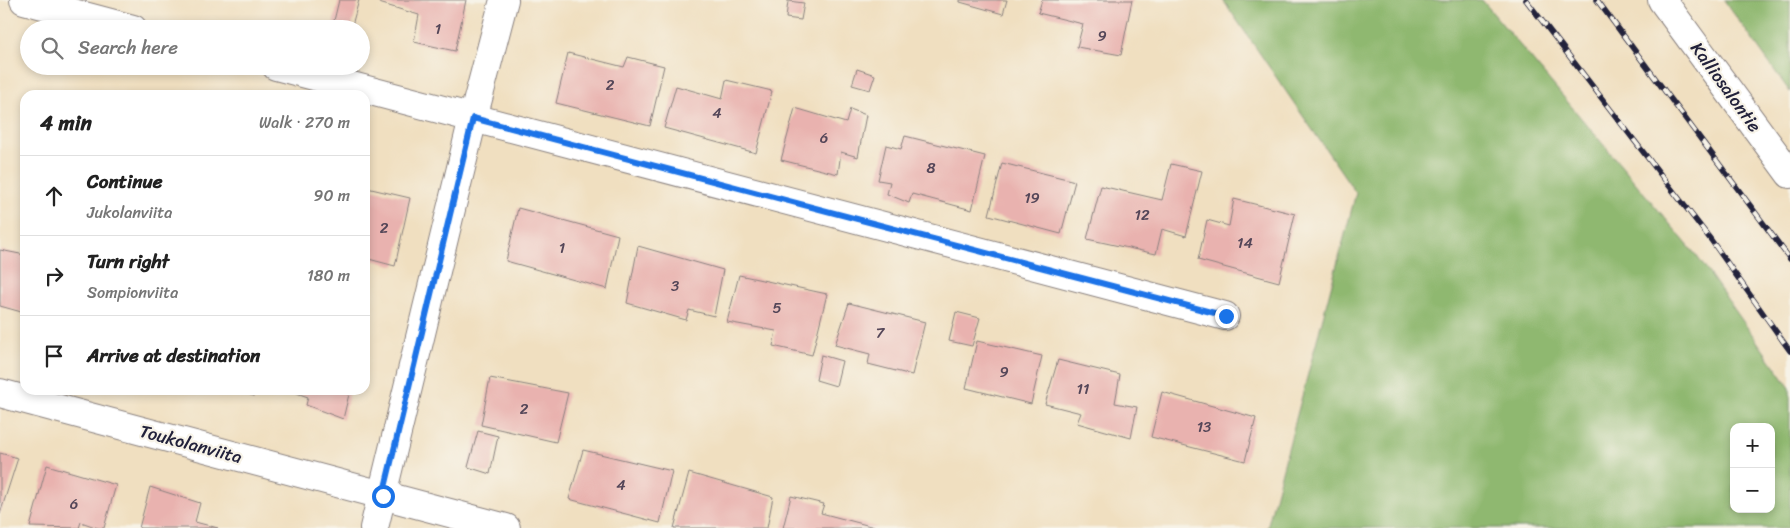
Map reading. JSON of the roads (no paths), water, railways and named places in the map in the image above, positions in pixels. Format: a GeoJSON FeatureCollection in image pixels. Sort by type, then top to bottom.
{"type":"FeatureCollection","features":[{"type":"Feature","properties":{"kind":"street"},"geometry":{"type":"LineString","coordinates":[[24,0],[99,20]]}},
{"type":"Feature","properties":{"kind":"street"},"geometry":{"type":"LineString","coordinates":[[374,528],[473,118],[504,0]]}},
{"type":"Feature","properties":{"kind":"street","name":"Kalliosalontie"},"geometry":{"type":"LineString","coordinates":[[1662,0],[1790,174]]}},
{"type":"Feature","properties":{"kind":"street"},"geometry":{"type":"LineString","coordinates":[[310,75],[367,90]]}},
{"type":"Feature","properties":{"kind":"street"},"geometry":{"type":"LineString","coordinates":[[370,91],[1226,316]]}},
{"type":"Feature","properties":{"kind":"street","name":"Toukolanviita"},"geometry":{"type":"LineString","coordinates":[[0,393],[506,528]]}},
{"type":"Feature","properties":{"kind":"railway"},"geometry":{"type":"LineString","coordinates":[[1526,0],[1711,240],[1790,351]]}},
{"type":"Feature","properties":{"kind":"railway"},"geometry":{"type":"LineString","coordinates":[[1597,0],[1790,259]]}}]}
